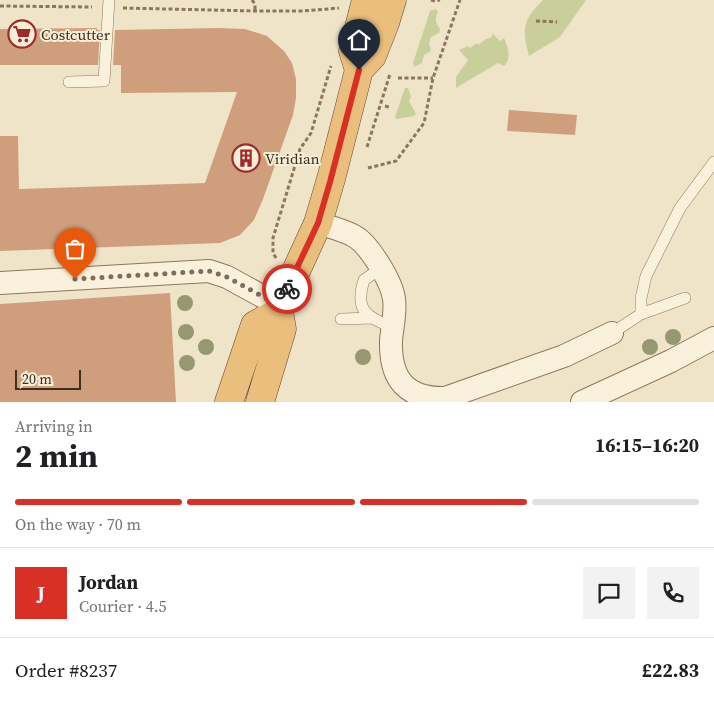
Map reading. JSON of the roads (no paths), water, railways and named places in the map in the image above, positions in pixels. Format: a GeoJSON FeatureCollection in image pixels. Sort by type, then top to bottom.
{"type":"FeatureCollection","features":[{"type":"Feature","properties":{"kind":"highway"},"geometry":{"type":"LineString","coordinates":[[359,70],[353,51],[366,0]]}},
{"type":"Feature","properties":{"kind":"highway"},"geometry":{"type":"LineString","coordinates":[[229,402],[255,325],[283,301],[327,226],[330,182],[359,70],[372,56],[392,0]]}},
{"type":"Feature","properties":{"kind":"highway"},"geometry":{"type":"LineString","coordinates":[[260,402],[282,329],[283,301]]}},
{"type":"Feature","properties":{"kind":"street"},"geometry":{"type":"LineString","coordinates":[[327,226],[356,236],[387,277],[394,301],[392,352],[395,368],[401,384],[408,390],[429,400],[445,398],[564,356],[612,333]]}},
{"type":"Feature","properties":{"kind":"street"},"geometry":{"type":"LineString","coordinates":[[0,283],[209,271],[283,301]]}},
{"type":"Feature","properties":{"kind":"street"},"geometry":{"type":"LineString","coordinates":[[582,402],[671,361],[714,338]]}},
{"type":"Feature","properties":{"kind":"lane"},"geometry":{"type":"LineString","coordinates":[[69,82],[104,81],[109,4]]}},
{"type":"Feature","properties":{"kind":"lane"},"geometry":{"type":"LineString","coordinates":[[641,314],[641,298],[646,276],[680,208],[714,162]]}},
{"type":"Feature","properties":{"kind":"lane"},"geometry":{"type":"LineString","coordinates":[[381,268],[364,280],[359,297],[363,309],[372,318],[393,328]]}},
{"type":"Feature","properties":{"kind":"lane"},"geometry":{"type":"LineString","coordinates":[[612,333],[641,314],[685,298]]}},
{"type":"Feature","properties":{"kind":"lane"},"geometry":{"type":"LineString","coordinates":[[341,319],[372,318]]}},
{"type":"Feature","properties":{"kind":"place","name":"Costcutter"},"geometry":{"type":"Point","coordinates":[22,34]}},
{"type":"Feature","properties":{"kind":"place","name":"Viridian"},"geometry":{"type":"Point","coordinates":[246,158]}}]}
